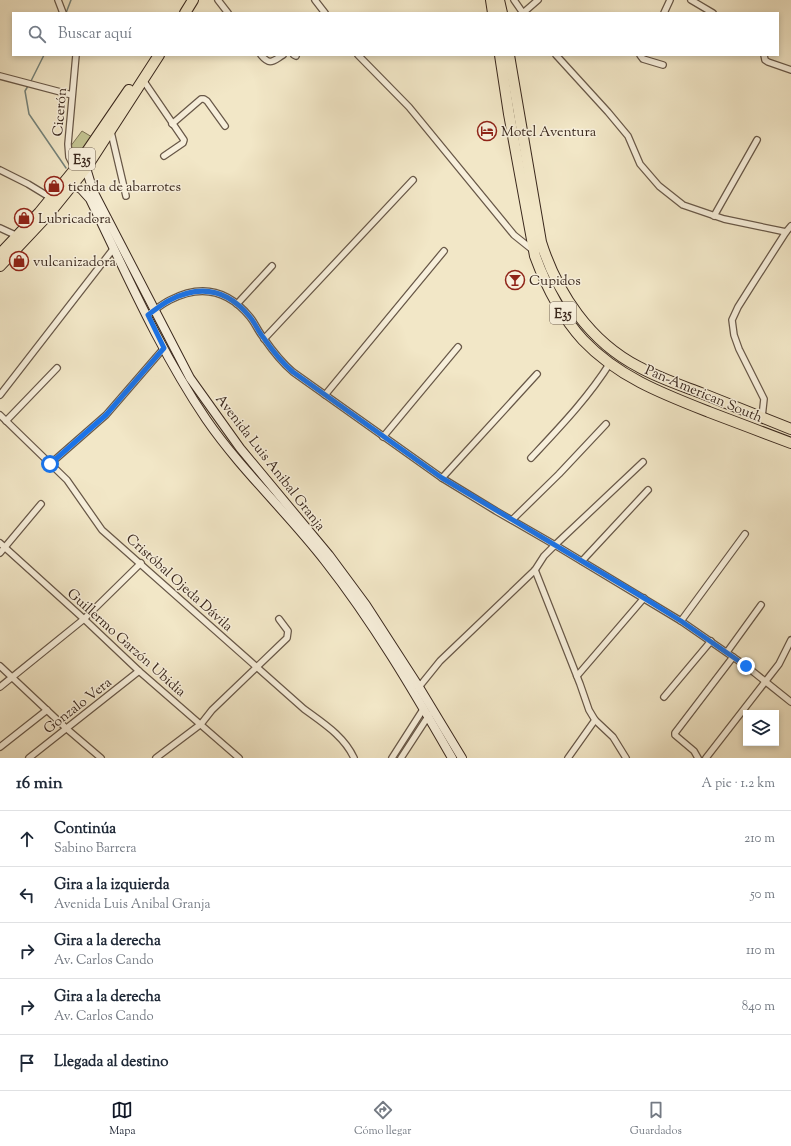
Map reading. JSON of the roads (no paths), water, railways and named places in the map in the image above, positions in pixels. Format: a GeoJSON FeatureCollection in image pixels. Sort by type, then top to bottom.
{"type":"FeatureCollection","features":[{"type":"Feature","properties":{"kind":"highway"},"geometry":{"type":"LineString","coordinates":[[179,12],[185,0]]}},
{"type":"Feature","properties":{"kind":"highway"},"geometry":{"type":"LineString","coordinates":[[186,12],[193,0]]}},
{"type":"Feature","properties":{"kind":"highway"},"geometry":{"type":"LineString","coordinates":[[490,0],[493,12]]}},
{"type":"Feature","properties":{"kind":"highway"},"geometry":{"type":"LineString","coordinates":[[499,0],[502,12]]}},
{"type":"Feature","properties":{"kind":"highway","name":"E35"},"geometry":{"type":"LineString","coordinates":[[0,254],[17,237],[75,170],[151,56]]}},
{"type":"Feature","properties":{"kind":"highway","name":"E35"},"geometry":{"type":"LineString","coordinates":[[0,266],[48,215],[86,168],[158,56]]}},
{"type":"Feature","properties":{"kind":"highway","name":"Pan-American South"},"geometry":{"type":"LineString","coordinates":[[500,56],[509,114],[534,251],[542,274],[555,300],[583,340],[601,357],[647,387],[791,443]]}},
{"type":"Feature","properties":{"kind":"highway","name":"E35"},"geometry":{"type":"LineString","coordinates":[[509,56],[541,242],[547,263],[572,307],[589,328],[607,345],[639,367],[791,429]]}},
{"type":"Feature","properties":{"kind":"main road","name":"Avenida Luis Anibal Granja"},"geometry":{"type":"LineString","coordinates":[[86,168],[93,191],[170,341],[194,384],[240,448],[338,568],[366,605],[419,687],[452,758]]}},
{"type":"Feature","properties":{"kind":"main road","name":"Avenida Luis Anibal Granja"},"geometry":{"type":"LineString","coordinates":[[73,185],[81,189],[90,199],[164,348],[206,419],[232,455],[324,560],[361,608],[462,758]]}},
{"type":"Feature","properties":{"kind":"street"},"geometry":{"type":"LineString","coordinates":[[58,0],[63,12]]}},
{"type":"Feature","properties":{"kind":"street"},"geometry":{"type":"LineString","coordinates":[[218,0],[227,12]]}},
{"type":"Feature","properties":{"kind":"street"},"geometry":{"type":"LineString","coordinates":[[315,0],[324,12]]}},
{"type":"Feature","properties":{"kind":"street"},"geometry":{"type":"LineString","coordinates":[[514,0],[522,12]]}},
{"type":"Feature","properties":{"kind":"street"},"geometry":{"type":"LineString","coordinates":[[524,12],[538,0]]}},
{"type":"Feature","properties":{"kind":"street"},"geometry":{"type":"LineString","coordinates":[[664,12],[670,0]]}},
{"type":"Feature","properties":{"kind":"street"},"geometry":{"type":"LineString","coordinates":[[691,0],[711,12]]}},
{"type":"Feature","properties":{"kind":"street","name":"Cicerón"},"geometry":{"type":"LineString","coordinates":[[75,170],[69,157],[68,144],[76,56]]}},
{"type":"Feature","properties":{"kind":"street"},"geometry":{"type":"LineString","coordinates":[[262,56],[269,62],[272,62],[281,56]]}},
{"type":"Feature","properties":{"kind":"street"},"geometry":{"type":"LineString","coordinates":[[359,56],[408,106],[514,235],[534,251]]}},
{"type":"Feature","properties":{"kind":"street"},"geometry":{"type":"LineString","coordinates":[[557,56],[628,136],[640,164],[659,186],[683,205],[724,219],[786,232]]}},
{"type":"Feature","properties":{"kind":"street"},"geometry":{"type":"LineString","coordinates":[[641,56],[643,59],[663,65]]}},
{"type":"Feature","properties":{"kind":"street"},"geometry":{"type":"LineString","coordinates":[[764,56],[765,60],[768,62],[791,70]]}},
{"type":"Feature","properties":{"kind":"street"},"geometry":{"type":"LineString","coordinates":[[0,76],[72,95]]}},
{"type":"Feature","properties":{"kind":"street"},"geometry":{"type":"LineString","coordinates":[[143,80],[184,140],[183,143],[164,156]]}},
{"type":"Feature","properties":{"kind":"street"},"geometry":{"type":"LineString","coordinates":[[172,124],[201,99],[204,99],[225,126]]}},
{"type":"Feature","properties":{"kind":"street"},"geometry":{"type":"LineString","coordinates":[[110,132],[126,196]]}},
{"type":"Feature","properties":{"kind":"street"},"geometry":{"type":"LineString","coordinates":[[714,216],[757,140]]}},
{"type":"Feature","properties":{"kind":"street"},"geometry":{"type":"LineString","coordinates":[[0,170],[28,184],[51,198]]}},
{"type":"Feature","properties":{"kind":"street"},"geometry":{"type":"LineString","coordinates":[[264,339],[413,180]]}},
{"type":"Feature","properties":{"kind":"street"},"geometry":{"type":"LineString","coordinates":[[762,417],[764,399],[739,349],[734,335],[732,320],[738,307],[791,226]]}},
{"type":"Feature","properties":{"kind":"street"},"geometry":{"type":"LineString","coordinates":[[0,228],[17,237]]}},
{"type":"Feature","properties":{"kind":"street"},"geometry":{"type":"LineString","coordinates":[[0,395],[114,248]]}},
{"type":"Feature","properties":{"kind":"street"},"geometry":{"type":"LineString","coordinates":[[325,396],[444,251]]}},
{"type":"Feature","properties":{"kind":"street"},"geometry":{"type":"LineString","coordinates":[[237,304],[272,266]]}},
{"type":"Feature","properties":{"kind":"street"},"geometry":{"type":"LineString","coordinates":[[148,315],[169,300],[185,293],[204,291],[222,294],[237,304],[250,317],[276,356],[284,364],[325,396],[442,478],[681,621],[727,652],[791,702]]}},
{"type":"Feature","properties":{"kind":"street"},"geometry":{"type":"LineString","coordinates":[[383,437],[458,347]]}},
{"type":"Feature","properties":{"kind":"street"},"geometry":{"type":"LineString","coordinates":[[50,464],[106,415],[164,348]]}},
{"type":"Feature","properties":{"kind":"street"},"geometry":{"type":"LineString","coordinates":[[531,458],[562,425],[610,363]]}},
{"type":"Feature","properties":{"kind":"street"},"geometry":{"type":"LineString","coordinates":[[6,421],[58,368]]}},
{"type":"Feature","properties":{"kind":"street"},"geometry":{"type":"LineString","coordinates":[[442,478],[537,374]]}},
{"type":"Feature","properties":{"kind":"street","name":"Cristóbal Ojeda Dávila"},"geometry":{"type":"LineString","coordinates":[[0,414],[67,480],[102,530],[304,709],[331,728],[347,745],[354,758]]}},
{"type":"Feature","properties":{"kind":"street"},"geometry":{"type":"LineString","coordinates":[[512,520],[559,474],[606,424]]}},
{"type":"Feature","properties":{"kind":"street"},"geometry":{"type":"LineString","coordinates":[[419,687],[440,661],[534,570],[544,556],[643,462]]}},
{"type":"Feature","properties":{"kind":"street"},"geometry":{"type":"LineString","coordinates":[[582,561],[648,490]]}},
{"type":"Feature","properties":{"kind":"street"},"geometry":{"type":"LineString","coordinates":[[0,553],[41,504]]}},
{"type":"Feature","properties":{"kind":"street"},"geometry":{"type":"LineString","coordinates":[[681,621],[745,534]]}},
{"type":"Feature","properties":{"kind":"street","name":"Guillermo Garzón Ubidia"},"geometry":{"type":"LineString","coordinates":[[0,543],[139,671],[239,758]]}},
{"type":"Feature","properties":{"kind":"street"},"geometry":{"type":"LineString","coordinates":[[0,687],[84,619],[140,563]]}},
{"type":"Feature","properties":{"kind":"street"},"geometry":{"type":"LineString","coordinates":[[534,570],[577,676],[589,710],[595,720],[613,737],[626,758]]}},
{"type":"Feature","properties":{"kind":"street"},"geometry":{"type":"LineString","coordinates":[[577,676],[644,598]]}},
{"type":"Feature","properties":{"kind":"street"},"geometry":{"type":"LineString","coordinates":[[727,652],[761,605]]}},
{"type":"Feature","properties":{"kind":"street"},"geometry":{"type":"LineString","coordinates":[[156,758],[201,724],[212,710],[258,668],[287,638],[288,631],[279,619]]}},
{"type":"Feature","properties":{"kind":"street"},"geometry":{"type":"LineString","coordinates":[[706,758],[766,683],[779,664],[791,640]]}},
{"type":"Feature","properties":{"kind":"street"},"geometry":{"type":"LineString","coordinates":[[664,697],[711,641]]}},
{"type":"Feature","properties":{"kind":"street"},"geometry":{"type":"LineString","coordinates":[[698,758],[694,751],[675,735],[675,732],[733,657]]}},
{"type":"Feature","properties":{"kind":"street"},"geometry":{"type":"LineString","coordinates":[[0,666],[67,729],[101,758]]}},
{"type":"Feature","properties":{"kind":"street","name":"Gonzalo Vera"},"geometry":{"type":"LineString","coordinates":[[30,758],[139,671]]}},
{"type":"Feature","properties":{"kind":"street"},"geometry":{"type":"LineString","coordinates":[[392,758],[428,709]]}},
{"type":"Feature","properties":{"kind":"street"},"geometry":{"type":"LineString","coordinates":[[401,758],[428,709]]}},
{"type":"Feature","properties":{"kind":"street"},"geometry":{"type":"LineString","coordinates":[[0,747],[47,710]]}},
{"type":"Feature","properties":{"kind":"street"},"geometry":{"type":"LineString","coordinates":[[568,758],[595,720]]}},
{"type":"Feature","properties":{"kind":"waterway"},"geometry":{"type":"LineString","coordinates":[[66,12],[71,0]]}},
{"type":"Feature","properties":{"kind":"waterway"},"geometry":{"type":"LineString","coordinates":[[30,83],[44,56]]}},
{"type":"Feature","properties":{"kind":"waterway"},"geometry":{"type":"LineString","coordinates":[[28,86],[25,91],[29,114],[66,168]]}},
{"type":"Feature","properties":{"kind":"place","name":"Motel Aventura"},"geometry":{"type":"Point","coordinates":[487,131]}},
{"type":"Feature","properties":{"kind":"place","name":"tienda de abarrotes"},"geometry":{"type":"Point","coordinates":[54,186]}},
{"type":"Feature","properties":{"kind":"place","name":"Lubricadora"},"geometry":{"type":"Point","coordinates":[24,218]}},
{"type":"Feature","properties":{"kind":"place","name":"vulcanizadora"},"geometry":{"type":"Point","coordinates":[19,261]}},
{"type":"Feature","properties":{"kind":"place","name":"Cupidos"},"geometry":{"type":"Point","coordinates":[515,280]}}]}
